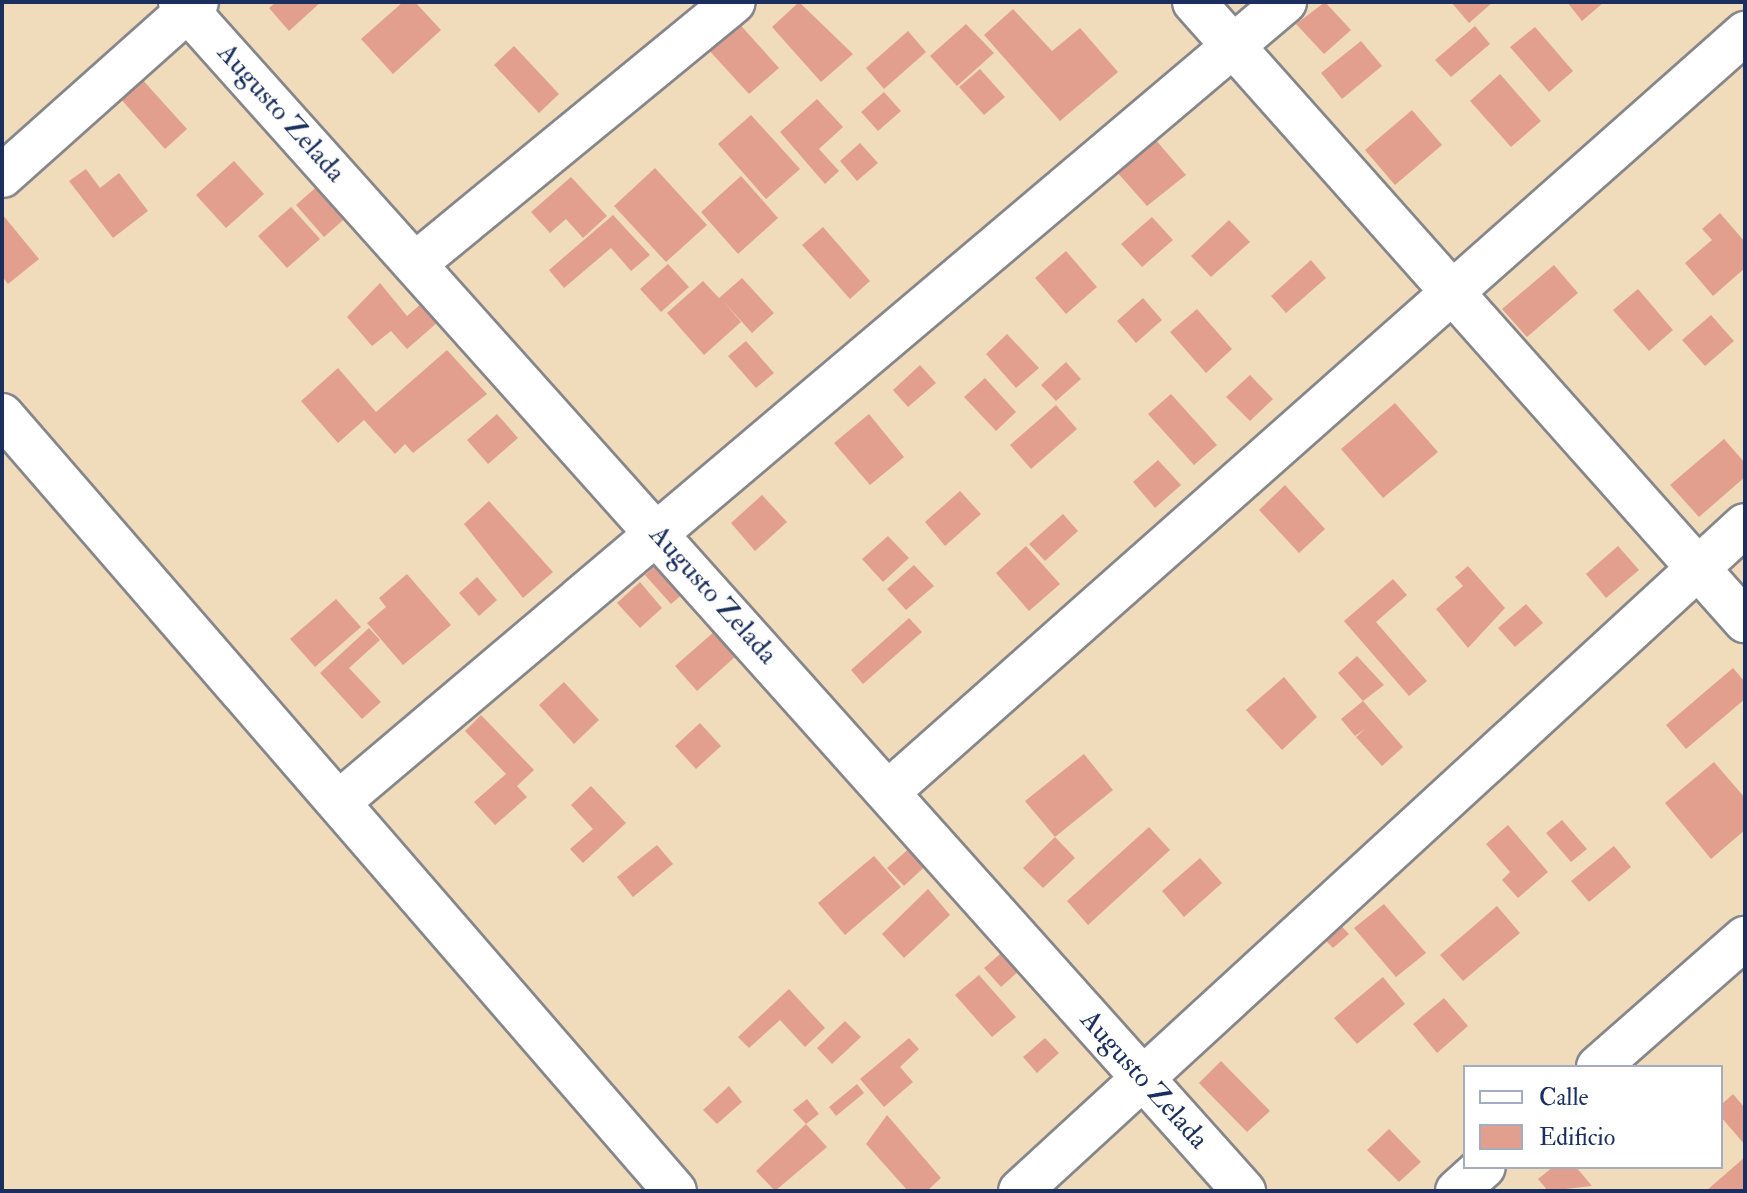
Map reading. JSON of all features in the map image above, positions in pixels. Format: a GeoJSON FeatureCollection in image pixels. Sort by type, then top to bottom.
{"type":"FeatureCollection","features":[{"type":"Feature","properties":{"kind":"street"},"geometry":{"type":"LineString","coordinates":[[416,263],[734,2]]}},
{"type":"Feature","properties":{"kind":"street"},"geometry":{"type":"LineString","coordinates":[[1194,2],[1745,621]]}},
{"type":"Feature","properties":{"kind":"street"},"geometry":{"type":"LineString","coordinates":[[339,802],[1235,48],[1285,2]]}},
{"type":"Feature","properties":{"kind":"street"},"geometry":{"type":"LineString","coordinates":[[2,176],[188,5]]}},
{"type":"Feature","properties":{"kind":"street","name":"Augusto Zelada"},"geometry":{"type":"LineString","coordinates":[[188,5],[1244,1191]]}},
{"type":"Feature","properties":{"kind":"street"},"geometry":{"type":"LineString","coordinates":[[888,792],[1745,33]]}},
{"type":"Feature","properties":{"kind":"street"},"geometry":{"type":"LineString","coordinates":[[2,415],[675,1191]]}},
{"type":"Feature","properties":{"kind":"street"},"geometry":{"type":"LineString","coordinates":[[1020,1191],[1144,1081],[1745,525]]}},
{"type":"Feature","properties":{"kind":"street"},"geometry":{"type":"LineString","coordinates":[[1600,1065],[1745,938]]}},
{"type":"Feature","properties":{"kind":"street"},"geometry":{"type":"LineString","coordinates":[[1457,1191],[1482,1169]]}},
{"type":"Feature","properties":{"kind":"building"},"geometry":{"type":"Polygon","coordinates":[[[276,2],[321,2],[289,31],[269,8],[276,2]]]}},
{"type":"Feature","properties":{"kind":"building"},"geometry":{"type":"Polygon","coordinates":[[[403,2],[415,2],[441,30],[393,74],[361,39],[403,2]]]}},
{"type":"Feature","properties":{"kind":"building"},"geometry":{"type":"Polygon","coordinates":[[[799,2],[853,54],[821,82],[772,27],[799,2]]]}},
{"type":"Feature","properties":{"kind":"building"},"geometry":{"type":"Polygon","coordinates":[[[1325,2],[1351,30],[1324,54],[1296,24],[1325,2]]]}},
{"type":"Feature","properties":{"kind":"building"},"geometry":{"type":"Polygon","coordinates":[[[1451,2],[1493,2],[1469,23],[1451,2]]]}},
{"type":"Feature","properties":{"kind":"building"},"geometry":{"type":"Polygon","coordinates":[[[1567,2],[1604,2],[1582,21],[1567,2]]]}},
{"type":"Feature","properties":{"kind":"building"},"geometry":{"type":"Polygon","coordinates":[[[1013,9],[1052,51],[1080,28],[1118,72],[1060,121],[984,35],[1013,9]]]}},
{"type":"Feature","properties":{"kind":"building"},"geometry":{"type":"Polygon","coordinates":[[[736,20],[779,68],[749,94],[706,47],[736,20]]]}},
{"type":"Feature","properties":{"kind":"building"},"geometry":{"type":"Polygon","coordinates":[[[966,24],[994,53],[957,86],[930,56],[966,24]]]}},
{"type":"Feature","properties":{"kind":"building"},"geometry":{"type":"Polygon","coordinates":[[[1475,26],[1490,44],[1451,77],[1435,60],[1475,26]]]}},
{"type":"Feature","properties":{"kind":"building"},"geometry":{"type":"Polygon","coordinates":[[[1535,27],[1573,71],[1549,92],[1510,47],[1535,27]]]}},
{"type":"Feature","properties":{"kind":"building"},"geometry":{"type":"Polygon","coordinates":[[[908,31],[926,52],[884,89],[866,68],[908,31]]]}},
{"type":"Feature","properties":{"kind":"building"},"geometry":{"type":"Polygon","coordinates":[[[1361,41],[1382,66],[1342,99],[1321,73],[1361,41]]]}},
{"type":"Feature","properties":{"kind":"building"},"geometry":{"type":"Polygon","coordinates":[[[514,46],[559,94],[539,113],[494,65],[514,46]]]}},
{"type":"Feature","properties":{"kind":"building"},"geometry":{"type":"Polygon","coordinates":[[[980,69],[1005,97],[984,115],[959,87],[980,69]]]}},
{"type":"Feature","properties":{"kind":"building"},"geometry":{"type":"Polygon","coordinates":[[[1500,74],[1541,121],[1511,147],[1470,101],[1500,74]]]}},
{"type":"Feature","properties":{"kind":"building"},"geometry":{"type":"Polygon","coordinates":[[[140,77],[187,129],[165,149],[119,97],[140,77]]]}},
{"type":"Feature","properties":{"kind":"building"},"geometry":{"type":"Polygon","coordinates":[[[884,92],[901,111],[878,131],[861,112],[884,92]]]}},
{"type":"Feature","properties":{"kind":"building"},"geometry":{"type":"Polygon","coordinates":[[[817,99],[843,127],[819,149],[839,171],[825,184],[780,132],[817,99]]]}},
{"type":"Feature","properties":{"kind":"building"},"geometry":{"type":"Polygon","coordinates":[[[1412,110],[1442,145],[1395,185],[1365,150],[1412,110]]]}},
{"type":"Feature","properties":{"kind":"building"},"geometry":{"type":"Polygon","coordinates":[[[751,115],[800,169],[766,199],[718,144],[751,115]]]}},
{"type":"Feature","properties":{"kind":"building"},"geometry":{"type":"Polygon","coordinates":[[[1154,138],[1186,175],[1147,206],[1116,171],[1154,138]]]}},
{"type":"Feature","properties":{"kind":"building"},"geometry":{"type":"Polygon","coordinates":[[[860,143],[878,163],[857,181],[840,161],[860,143]]]}},
{"type":"Feature","properties":{"kind":"building"},"geometry":{"type":"Polygon","coordinates":[[[234,161],[264,194],[226,228],[196,195],[234,161]]]}},
{"type":"Feature","properties":{"kind":"building"},"geometry":{"type":"Polygon","coordinates":[[[655,168],[707,225],[666,262],[614,206],[655,168]]]}},
{"type":"Feature","properties":{"kind":"building"},"geometry":{"type":"Polygon","coordinates":[[[86,169],[100,188],[119,173],[148,211],[113,238],[69,181],[86,169]]]}},
{"type":"Feature","properties":{"kind":"building"},"geometry":{"type":"Polygon","coordinates":[[[331,174],[359,206],[324,237],[296,205],[331,174]]]}},
{"type":"Feature","properties":{"kind":"building"},"geometry":{"type":"Polygon","coordinates":[[[741,176],[778,218],[738,254],[701,212],[741,176]]]}},
{"type":"Feature","properties":{"kind":"building"},"geometry":{"type":"Polygon","coordinates":[[[571,177],[607,216],[583,238],[566,219],[550,233],[531,212],[571,177]]]}},
{"type":"Feature","properties":{"kind":"building"},"geometry":{"type":"Polygon","coordinates":[[[291,207],[320,239],[287,268],[258,236],[291,207]]]}},
{"type":"Feature","properties":{"kind":"building"},"geometry":{"type":"Polygon","coordinates":[[[1720,213],[1745,242],[1745,268],[1713,296],[1685,263],[1712,240],[1702,229],[1720,213]]]}},
{"type":"Feature","properties":{"kind":"building"},"geometry":{"type":"Polygon","coordinates":[[[2,214],[39,259],[8,284],[2,276],[2,214]]]}},
{"type":"Feature","properties":{"kind":"building"},"geometry":{"type":"Polygon","coordinates":[[[613,215],[650,255],[631,271],[611,248],[564,288],[549,270],[613,215]]]}},
{"type":"Feature","properties":{"kind":"building"},"geometry":{"type":"Polygon","coordinates":[[[1152,217],[1173,240],[1142,267],[1121,244],[1152,217]]]}},
{"type":"Feature","properties":{"kind":"building"},"geometry":{"type":"Polygon","coordinates":[[[1229,220],[1250,242],[1211,277],[1191,256],[1229,220]]]}},
{"type":"Feature","properties":{"kind":"building"},"geometry":{"type":"Polygon","coordinates":[[[823,227],[870,281],[850,299],[802,245],[823,227]]]}},
{"type":"Feature","properties":{"kind":"building"},"geometry":{"type":"Polygon","coordinates":[[[1066,251],[1097,287],[1066,314],[1035,278],[1066,251]]]}},
{"type":"Feature","properties":{"kind":"building"},"geometry":{"type":"Polygon","coordinates":[[[1311,260],[1326,278],[1286,313],[1271,296],[1311,260]]]}},
{"type":"Feature","properties":{"kind":"building"},"geometry":{"type":"Polygon","coordinates":[[[668,264],[689,287],[661,312],[640,289],[668,264]]]}},
{"type":"Feature","properties":{"kind":"building"},"geometry":{"type":"Polygon","coordinates":[[[1554,265],[1578,293],[1527,337],[1502,309],[1554,265]]]}},
{"type":"Feature","properties":{"kind":"building"},"geometry":{"type":"Polygon","coordinates":[[[742,278],[774,313],[752,333],[723,301],[741,322],[704,355],[667,313],[703,281],[719,298],[742,278]]]}},
{"type":"Feature","properties":{"kind":"building"},"geometry":{"type":"Polygon","coordinates":[[[380,283],[407,316],[437,290],[454,308],[407,349],[391,331],[372,346],[347,317],[380,283]]]}},
{"type":"Feature","properties":{"kind":"building"},"geometry":{"type":"Polygon","coordinates":[[[1638,289],[1673,330],[1649,351],[1613,310],[1638,289]]]}},
{"type":"Feature","properties":{"kind":"building"},"geometry":{"type":"Polygon","coordinates":[[[1143,298],[1162,320],[1136,343],[1117,321],[1143,298]]]}},
{"type":"Feature","properties":{"kind":"building"},"geometry":{"type":"Polygon","coordinates":[[[1197,309],[1232,349],[1206,373],[1170,332],[1197,309]]]}},
{"type":"Feature","properties":{"kind":"building"},"geometry":{"type":"Polygon","coordinates":[[[1711,315],[1734,341],[1705,366],[1682,340],[1711,315]]]}},
{"type":"Feature","properties":{"kind":"building"},"geometry":{"type":"Polygon","coordinates":[[[1007,334],[1039,368],[1016,388],[986,354],[1007,334]]]}},
{"type":"Feature","properties":{"kind":"building"},"geometry":{"type":"Polygon","coordinates":[[[746,341],[774,373],[756,388],[728,356],[746,341]]]}},
{"type":"Feature","properties":{"kind":"building"},"geometry":{"type":"Polygon","coordinates":[[[447,350],[487,394],[413,453],[405,444],[395,454],[364,420],[338,443],[301,401],[338,368],[376,412],[447,350]]]}},
{"type":"Feature","properties":{"kind":"building"},"geometry":{"type":"Polygon","coordinates":[[[1066,362],[1081,379],[1056,401],[1041,385],[1066,362]]]}},
{"type":"Feature","properties":{"kind":"building"},"geometry":{"type":"Polygon","coordinates":[[[920,365],[936,383],[908,407],[893,390],[920,365]]]}},
{"type":"Feature","properties":{"kind":"building"},"geometry":{"type":"Polygon","coordinates":[[[1250,375],[1273,399],[1250,421],[1226,397],[1250,375]]]}},
{"type":"Feature","properties":{"kind":"building"},"geometry":{"type":"Polygon","coordinates":[[[985,378],[1016,412],[996,431],[964,397],[985,378]]]}},
{"type":"Feature","properties":{"kind":"building"},"geometry":{"type":"Polygon","coordinates":[[[1171,394],[1217,445],[1194,465],[1148,414],[1171,394]]]}},
{"type":"Feature","properties":{"kind":"building"},"geometry":{"type":"Polygon","coordinates":[[[1395,403],[1438,452],[1383,498],[1341,449],[1395,403]]]}},
{"type":"Feature","properties":{"kind":"building"},"geometry":{"type":"Polygon","coordinates":[[[1056,405],[1077,429],[1031,469],[1010,445],[1056,405]]]}},
{"type":"Feature","properties":{"kind":"building"},"geometry":{"type":"Polygon","coordinates":[[[497,414],[518,438],[488,464],[467,440],[497,414]]]}},
{"type":"Feature","properties":{"kind":"building"},"geometry":{"type":"Polygon","coordinates":[[[869,414],[904,457],[870,485],[834,443],[869,414]]]}},
{"type":"Feature","properties":{"kind":"building"},"geometry":{"type":"Polygon","coordinates":[[[1724,439],[1745,463],[1745,477],[1699,517],[1670,485],[1724,439]]]}},
{"type":"Feature","properties":{"kind":"building"},"geometry":{"type":"Polygon","coordinates":[[[1158,460],[1181,485],[1155,508],[1133,482],[1158,460]]]}},
{"type":"Feature","properties":{"kind":"building"},"geometry":{"type":"Polygon","coordinates":[[[1285,485],[1325,529],[1299,553],[1259,510],[1285,485]]]}},
{"type":"Feature","properties":{"kind":"building"},"geometry":{"type":"Polygon","coordinates":[[[960,491],[981,514],[945,546],[925,522],[960,491]]]}},
{"type":"Feature","properties":{"kind":"building"},"geometry":{"type":"Polygon","coordinates":[[[762,495],[787,522],[755,551],[731,523],[762,495]]]}},
{"type":"Feature","properties":{"kind":"building"},"geometry":{"type":"Polygon","coordinates":[[[489,501],[553,572],[523,598],[464,524],[489,501]]]}},
{"type":"Feature","properties":{"kind":"building"},"geometry":{"type":"Polygon","coordinates":[[[1063,514],[1078,531],[1045,561],[1029,544],[1063,514]]]}},
{"type":"Feature","properties":{"kind":"building"},"geometry":{"type":"Polygon","coordinates":[[[888,536],[909,558],[883,582],[862,559],[888,536]]]}},
{"type":"Feature","properties":{"kind":"building"},"geometry":{"type":"Polygon","coordinates":[[[1026,546],[1060,584],[1029,611],[996,573],[1026,546]]]}},
{"type":"Feature","properties":{"kind":"building"},"geometry":{"type":"Polygon","coordinates":[[[1618,546],[1639,570],[1606,598],[1586,574],[1618,546]]]}},
{"type":"Feature","properties":{"kind":"building"},"geometry":{"type":"Polygon","coordinates":[[[666,556],[692,586],[671,604],[645,575],[666,556]]]}},
{"type":"Feature","properties":{"kind":"building"},"geometry":{"type":"Polygon","coordinates":[[[914,565],[934,586],[906,610],[887,589],[914,565]]]}},
{"type":"Feature","properties":{"kind":"building"},"geometry":{"type":"Polygon","coordinates":[[[1468,566],[1505,608],[1468,648],[1436,609],[1463,586],[1455,577],[1468,566]]]}},
{"type":"Feature","properties":{"kind":"building"},"geometry":{"type":"Polygon","coordinates":[[[407,574],[451,625],[403,665],[367,623],[386,607],[379,598],[407,574]]]}},
{"type":"Feature","properties":{"kind":"building"},"geometry":{"type":"Polygon","coordinates":[[[477,577],[497,600],[479,616],[459,593],[477,577]]]}},
{"type":"Feature","properties":{"kind":"building"},"geometry":{"type":"Polygon","coordinates":[[[1393,579],[1407,595],[1376,622],[1427,681],[1409,696],[1344,621],[1393,579]]]}},
{"type":"Feature","properties":{"kind":"building"},"geometry":{"type":"Polygon","coordinates":[[[640,582],[662,608],[640,628],[617,603],[640,582]]]}},
{"type":"Feature","properties":{"kind":"building"},"geometry":{"type":"Polygon","coordinates":[[[336,599],[361,627],[315,667],[290,639],[336,599]]]}},
{"type":"Feature","properties":{"kind":"building"},"geometry":{"type":"Polygon","coordinates":[[[1526,604],[1543,623],[1515,647],[1498,628],[1526,604]]]}},
{"type":"Feature","properties":{"kind":"building"},"geometry":{"type":"Polygon","coordinates":[[[909,618],[922,632],[863,684],[851,670],[909,618]]]}},
{"type":"Feature","properties":{"kind":"building"},"geometry":{"type":"Polygon","coordinates":[[[723,624],[745,648],[697,691],[675,666],[723,624]]]}},
{"type":"Feature","properties":{"kind":"building"},"geometry":{"type":"Polygon","coordinates":[[[369,628],[380,640],[349,668],[381,702],[362,719],[320,673],[369,628]]]}},
{"type":"Feature","properties":{"kind":"building"},"geometry":{"type":"Polygon","coordinates":[[[1357,656],[1384,685],[1363,701],[1338,673],[1357,656]]]}},
{"type":"Feature","properties":{"kind":"building"},"geometry":{"type":"Polygon","coordinates":[[[1733,668],[1745,682],[1745,699],[1686,749],[1666,725],[1733,668]]]}},
{"type":"Feature","properties":{"kind":"building"},"geometry":{"type":"Polygon","coordinates":[[[1284,677],[1317,717],[1282,750],[1246,710],[1284,677]]]}},
{"type":"Feature","properties":{"kind":"building"},"geometry":{"type":"Polygon","coordinates":[[[564,682],[599,720],[574,744],[539,705],[564,682]]]}},
{"type":"Feature","properties":{"kind":"building"},"geometry":{"type":"Polygon","coordinates":[[[1363,701],[1403,747],[1382,766],[1356,737],[1365,729],[1355,736],[1341,719],[1363,701]]]}},
{"type":"Feature","properties":{"kind":"building"},"geometry":{"type":"Polygon","coordinates":[[[481,715],[534,770],[517,786],[527,797],[495,825],[474,802],[506,774],[465,731],[481,715]]]}},
{"type":"Feature","properties":{"kind":"building"},"geometry":{"type":"Polygon","coordinates":[[[700,723],[721,746],[696,769],[675,746],[700,723]]]}},
{"type":"Feature","properties":{"kind":"building"},"geometry":{"type":"Polygon","coordinates":[[[1084,754],[1113,790],[1055,837],[1025,801],[1084,754]]]}},
{"type":"Feature","properties":{"kind":"building"},"geometry":{"type":"Polygon","coordinates":[[[1714,762],[1745,798],[1745,830],[1711,859],[1665,803],[1714,762]]]}},
{"type":"Feature","properties":{"kind":"building"},"geometry":{"type":"Polygon","coordinates":[[[591,786],[626,823],[583,863],[570,849],[593,829],[571,805],[591,786]]]}},
{"type":"Feature","properties":{"kind":"building"},"geometry":{"type":"Polygon","coordinates":[[[1562,820],[1587,849],[1571,862],[1546,833],[1562,820]]]}},
{"type":"Feature","properties":{"kind":"building"},"geometry":{"type":"Polygon","coordinates":[[[1508,825],[1548,872],[1518,898],[1502,880],[1510,872],[1486,844],[1508,825]]]}},
{"type":"Feature","properties":{"kind":"building"},"geometry":{"type":"Polygon","coordinates":[[[1149,827],[1170,850],[1088,925],[1067,901],[1149,827]]]}},
{"type":"Feature","properties":{"kind":"building"},"geometry":{"type":"Polygon","coordinates":[[[1055,837],[1075,858],[1043,888],[1023,868],[1055,837]]]}},
{"type":"Feature","properties":{"kind":"building"},"geometry":{"type":"Polygon","coordinates":[[[920,839],[936,856],[904,886],[887,868],[920,839]]]}},
{"type":"Feature","properties":{"kind":"building"},"geometry":{"type":"Polygon","coordinates":[[[657,845],[673,864],[633,897],[617,877],[657,845]]]}},
{"type":"Feature","properties":{"kind":"building"},"geometry":{"type":"Polygon","coordinates":[[[1614,846],[1631,867],[1589,902],[1571,881],[1614,846]]]}},
{"type":"Feature","properties":{"kind":"building"},"geometry":{"type":"Polygon","coordinates":[[[874,856],[901,887],[845,935],[818,903],[874,856]]]}},
{"type":"Feature","properties":{"kind":"building"},"geometry":{"type":"Polygon","coordinates":[[[1200,858],[1222,883],[1184,917],[1162,891],[1200,858]]]}},
{"type":"Feature","properties":{"kind":"building"},"geometry":{"type":"Polygon","coordinates":[[[928,889],[950,915],[904,958],[882,934],[928,889]]]}},
{"type":"Feature","properties":{"kind":"building"},"geometry":{"type":"Polygon","coordinates":[[[1384,904],[1426,953],[1396,977],[1354,928],[1384,904]]]}},
{"type":"Feature","properties":{"kind":"building"},"geometry":{"type":"Polygon","coordinates":[[[1497,906],[1520,933],[1463,981],[1440,955],[1497,906]]]}},
{"type":"Feature","properties":{"kind":"building"},"geometry":{"type":"Polygon","coordinates":[[[1326,910],[1349,934],[1333,948],[1311,925],[1326,910]]]}},
{"type":"Feature","properties":{"kind":"building"},"geometry":{"type":"Polygon","coordinates":[[[1015,941],[1031,960],[1001,987],[984,968],[1015,941]]]}},
{"type":"Feature","properties":{"kind":"building"},"geometry":{"type":"Polygon","coordinates":[[[979,975],[1016,1017],[992,1037],[955,995],[979,975]]]}},
{"type":"Feature","properties":{"kind":"building"},"geometry":{"type":"Polygon","coordinates":[[[1383,977],[1405,1004],[1357,1044],[1334,1018],[1383,977]]]}},
{"type":"Feature","properties":{"kind":"building"},"geometry":{"type":"Polygon","coordinates":[[[789,989],[825,1028],[805,1047],[780,1020],[749,1048],[738,1037],[789,989]]]}},
{"type":"Feature","properties":{"kind":"building"},"geometry":{"type":"Polygon","coordinates":[[[1444,998],[1468,1026],[1437,1053],[1413,1024],[1444,998]]]}},
{"type":"Feature","properties":{"kind":"building"},"geometry":{"type":"Polygon","coordinates":[[[845,1021],[861,1037],[832,1064],[817,1048],[845,1021]]]}},
{"type":"Feature","properties":{"kind":"building"},"geometry":{"type":"Polygon","coordinates":[[[909,1038],[919,1049],[900,1067],[913,1082],[884,1107],[860,1079],[909,1038]]]}},
{"type":"Feature","properties":{"kind":"building"},"geometry":{"type":"Polygon","coordinates":[[[1045,1038],[1059,1053],[1037,1073],[1023,1057],[1045,1038]]]}},
{"type":"Feature","properties":{"kind":"building"},"geometry":{"type":"Polygon","coordinates":[[[1221,1061],[1270,1111],[1247,1132],[1199,1083],[1221,1061]]]}},
{"type":"Feature","properties":{"kind":"building"},"geometry":{"type":"Polygon","coordinates":[[[857,1084],[864,1093],[836,1116],[829,1107],[857,1084]]]}},
{"type":"Feature","properties":{"kind":"building"},"geometry":{"type":"Polygon","coordinates":[[[729,1086],[742,1102],[717,1124],[703,1110],[729,1086]]]}},
{"type":"Feature","properties":{"kind":"building"},"geometry":{"type":"Polygon","coordinates":[[[1733,1094],[1745,1108],[1745,1145],[1723,1119],[1723,1103],[1733,1094]]]}},
{"type":"Feature","properties":{"kind":"building"},"geometry":{"type":"Polygon","coordinates":[[[807,1099],[819,1114],[806,1124],[793,1110],[807,1099]]]}},
{"type":"Feature","properties":{"kind":"building"},"geometry":{"type":"Polygon","coordinates":[[[887,1115],[941,1178],[927,1191],[908,1191],[866,1144],[887,1115]]]}},
{"type":"Feature","properties":{"kind":"building"},"geometry":{"type":"Polygon","coordinates":[[[806,1124],[827,1147],[775,1191],[756,1171],[806,1124]]]}},
{"type":"Feature","properties":{"kind":"building"},"geometry":{"type":"Polygon","coordinates":[[[1389,1129],[1421,1162],[1399,1182],[1367,1150],[1389,1129]]]}},
{"type":"Feature","properties":{"kind":"building"},"geometry":{"type":"Polygon","coordinates":[[[1745,1157],[1745,1191],[1706,1191],[1745,1157]]]}},
{"type":"Feature","properties":{"kind":"building"},"geometry":{"type":"Polygon","coordinates":[[[1550,1169],[1578,1169],[1592,1186],[1548,1191],[1538,1179],[1550,1169]]]}}]}
